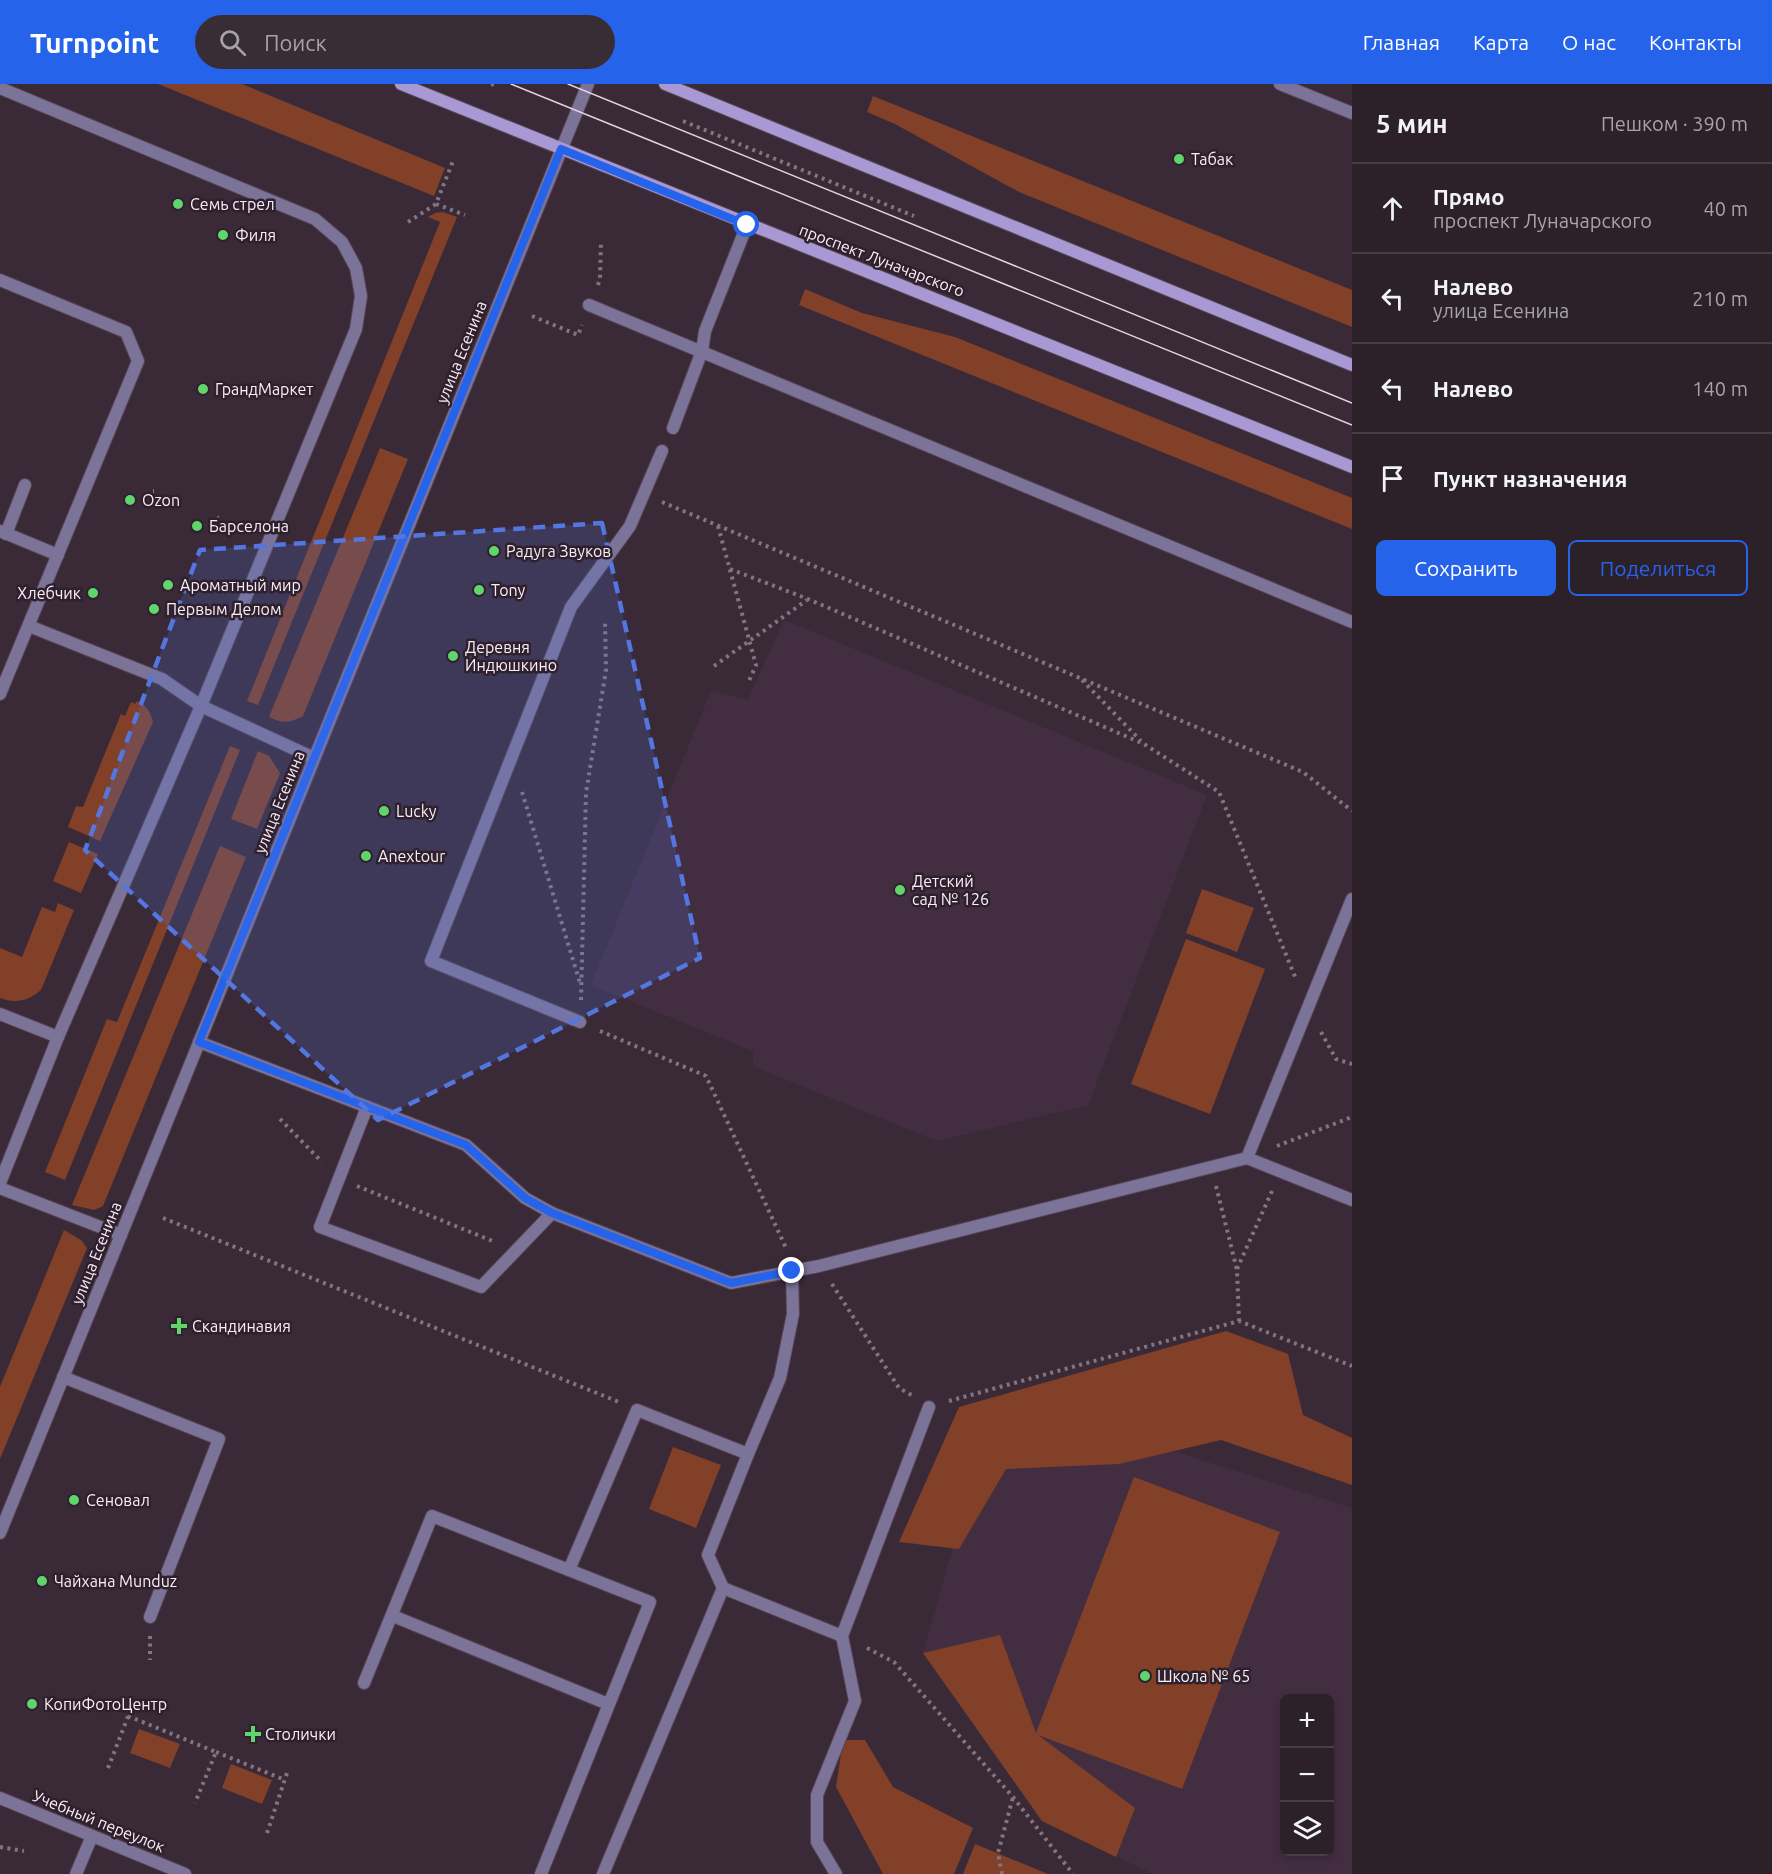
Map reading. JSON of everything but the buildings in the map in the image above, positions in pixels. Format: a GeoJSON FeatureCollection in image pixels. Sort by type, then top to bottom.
{"type":"FeatureCollection","features":[{"type":"Feature","properties":{"kind":"main road","name":"проспект Луначарского"},"geometry":{"type":"LineString","coordinates":[[401,84],[1352,467]]}},
{"type":"Feature","properties":{"kind":"main road"},"geometry":{"type":"LineString","coordinates":[[665,84],[1352,365]]}},
{"type":"Feature","properties":{"kind":"street","name":"улица Есенина"},"geometry":{"type":"LineString","coordinates":[[0,1533],[588,84]]}},
{"type":"Feature","properties":{"kind":"street"},"geometry":{"type":"LineString","coordinates":[[1280,84],[1352,113]]}},
{"type":"Feature","properties":{"kind":"street"},"geometry":{"type":"LineString","coordinates":[[0,88],[315,219],[342,242],[356,268],[361,296],[356,328],[201,706],[58,1037],[0,1183]]}},
{"type":"Feature","properties":{"kind":"street"},"geometry":{"type":"LineString","coordinates":[[673,428],[702,351],[705,331],[747,225]]}},
{"type":"Feature","properties":{"kind":"street"},"geometry":{"type":"LineString","coordinates":[[0,280],[126,332],[138,361],[0,694]]}},
{"type":"Feature","properties":{"kind":"street"},"geometry":{"type":"LineString","coordinates":[[589,305],[1352,622]]}},
{"type":"Feature","properties":{"kind":"street"},"geometry":{"type":"LineString","coordinates":[[580,1022],[431,961],[571,607],[630,526],[662,451]]}},
{"type":"Feature","properties":{"kind":"street"},"geometry":{"type":"LineString","coordinates":[[25,485],[3,533],[58,555]]}},
{"type":"Feature","properties":{"kind":"street"},"geometry":{"type":"LineString","coordinates":[[30,626],[162,679],[201,706],[314,758]]}},
{"type":"Feature","properties":{"kind":"street"},"geometry":{"type":"LineString","coordinates":[[1247,1158],[1352,899]]}},
{"type":"Feature","properties":{"kind":"street"},"geometry":{"type":"LineString","coordinates":[[0,1014],[58,1037]]}},
{"type":"Feature","properties":{"kind":"street"},"geometry":{"type":"LineString","coordinates":[[199,1042],[466,1145],[525,1198],[552,1213],[731,1283],[819,1266],[1247,1158],[1352,1200]]}},
{"type":"Feature","properties":{"kind":"street"},"geometry":{"type":"LineString","coordinates":[[367,1107],[320,1227],[481,1287],[552,1213]]}},
{"type":"Feature","properties":{"kind":"street"},"geometry":{"type":"LineString","coordinates":[[0,1188],[121,1235]]}},
{"type":"Feature","properties":{"kind":"street"},"geometry":{"type":"LineString","coordinates":[[792,1271],[793,1314],[780,1378],[708,1555],[723,1588],[842,1636]]}},
{"type":"Feature","properties":{"kind":"street"},"geometry":{"type":"LineString","coordinates":[[63,1377],[219,1439],[150,1617]]}},
{"type":"Feature","properties":{"kind":"street"},"geometry":{"type":"LineString","coordinates":[[836,1874],[817,1842],[817,1796],[855,1701],[842,1636],[929,1407]]}},
{"type":"Feature","properties":{"kind":"street"},"geometry":{"type":"LineString","coordinates":[[569,1570],[637,1410],[748,1454]]}},
{"type":"Feature","properties":{"kind":"street"},"geometry":{"type":"LineString","coordinates":[[364,1683],[432,1516],[650,1602],[541,1874]]}},
{"type":"Feature","properties":{"kind":"street"},"geometry":{"type":"LineString","coordinates":[[603,1874],[723,1588]]}},
{"type":"Feature","properties":{"kind":"street"},"geometry":{"type":"LineString","coordinates":[[393,1616],[608,1704]]}},
{"type":"Feature","properties":{"kind":"street","name":"Учебный переулок"},"geometry":{"type":"LineString","coordinates":[[0,1798],[185,1874]]}},
{"type":"Feature","properties":{"kind":"street"},"geometry":{"type":"LineString","coordinates":[[76,1874],[92,1836]]}},
{"type":"Feature","properties":{"kind":"path"},"geometry":{"type":"LineString","coordinates":[[683,121],[914,216]]}},
{"type":"Feature","properties":{"kind":"path"},"geometry":{"type":"LineString","coordinates":[[408,222],[436,204],[453,161]]}},
{"type":"Feature","properties":{"kind":"path"},"geometry":{"type":"LineString","coordinates":[[436,204],[465,215]]}},
{"type":"Feature","properties":{"kind":"path"},"geometry":{"type":"LineString","coordinates":[[600,278],[601,241]]}},
{"type":"Feature","properties":{"kind":"path"},"geometry":{"type":"LineString","coordinates":[[532,316],[578,335],[589,305]]}},
{"type":"Feature","properties":{"kind":"path"},"geometry":{"type":"LineString","coordinates":[[644,495],[1303,772],[1352,811]]}},
{"type":"Feature","properties":{"kind":"path"},"geometry":{"type":"LineString","coordinates":[[718,525],[756,665],[749,681]]}},
{"type":"Feature","properties":{"kind":"path"},"geometry":{"type":"LineString","coordinates":[[730,569],[808,599],[1144,744],[1220,792],[1308,1008],[1336,1059],[1352,1064]]}},
{"type":"Feature","properties":{"kind":"path"},"geometry":{"type":"LineString","coordinates":[[714,666],[808,599]]}},
{"type":"Feature","properties":{"kind":"path"},"geometry":{"type":"LineString","coordinates":[[605,621],[606,670],[586,793],[580,1022],[706,1076],[786,1249],[792,1271]]}},
{"type":"Feature","properties":{"kind":"path"},"geometry":{"type":"LineString","coordinates":[[1079,677],[1144,744]]}},
{"type":"Feature","properties":{"kind":"path"},"geometry":{"type":"LineString","coordinates":[[511,758],[581,986]]}},
{"type":"Feature","properties":{"kind":"path"},"geometry":{"type":"LineString","coordinates":[[1247,1158],[1352,1117]]}},
{"type":"Feature","properties":{"kind":"path"},"geometry":{"type":"LineString","coordinates":[[280,1119],[339,1179],[501,1244]]}},
{"type":"Feature","properties":{"kind":"path"},"geometry":{"type":"LineString","coordinates":[[1211,1167],[1237,1270],[1239,1321]]}},
{"type":"Feature","properties":{"kind":"path"},"geometry":{"type":"LineString","coordinates":[[1237,1270],[1280,1172]]}},
{"type":"Feature","properties":{"kind":"path"},"geometry":{"type":"LineString","coordinates":[[164,1218],[637,1410]]}},
{"type":"Feature","properties":{"kind":"path"},"geometry":{"type":"LineString","coordinates":[[819,1266],[899,1388],[929,1407],[1239,1321],[1352,1366]]}},
{"type":"Feature","properties":{"kind":"path"},"geometry":{"type":"LineString","coordinates":[[842,1636],[894,1662],[1013,1797],[1073,1874]]}},
{"type":"Feature","properties":{"kind":"path"},"geometry":{"type":"LineString","coordinates":[[108,1768],[131,1709]]}},
{"type":"Feature","properties":{"kind":"path"},"geometry":{"type":"LineString","coordinates":[[128,1716],[285,1780]]}},
{"type":"Feature","properties":{"kind":"path"},"geometry":{"type":"LineString","coordinates":[[195,1803],[216,1752]]}},
{"type":"Feature","properties":{"kind":"path"},"geometry":{"type":"LineString","coordinates":[[267,1833],[288,1770]]}},
{"type":"Feature","properties":{"kind":"path"},"geometry":{"type":"LineString","coordinates":[[1002,1874],[998,1853],[1013,1797]]}},
{"type":"Feature","properties":{"kind":"path"},"geometry":{"type":"LineString","coordinates":[[0,1847],[24,1851]]}},
{"type":"Feature","properties":{"kind":"highlighted area"},"geometry":{"type":"Polygon","coordinates":[[[602,523],[700,958],[378,1120],[85,850],[200,550],[602,523]]]}},
{"type":"Feature","properties":{"kind":"shaded area"},"geometry":{"type":"Polygon","coordinates":[[[158,84],[242,84],[445,168],[434,196],[158,84]]]}},
{"type":"Feature","properties":{"kind":"shaded area"},"geometry":{"type":"Polygon","coordinates":[[[873,96],[1352,290],[1352,327],[1019,192],[895,124],[867,112],[873,96]]]}},
{"type":"Feature","properties":{"kind":"shaded area"},"geometry":{"type":"Polygon","coordinates":[[[443,212],[457,217],[258,705],[247,701],[440,222],[428,217],[443,212]]]}},
{"type":"Feature","properties":{"kind":"shaded area"},"geometry":{"type":"Polygon","coordinates":[[[805,289],[862,313],[955,337],[1352,498],[1352,529],[799,305],[805,289]]]}},
{"type":"Feature","properties":{"kind":"shaded area"},"geometry":{"type":"Polygon","coordinates":[[[380,448],[408,459],[303,716],[286,722],[269,717],[380,448]]]}},
{"type":"Feature","properties":{"kind":"shaded area","name":"Детский сад № 126"},"geometry":{"type":"Polygon","coordinates":[[[784,620],[1207,795],[1088,1105],[937,1141],[753,1066],[753,1051],[591,985],[711,691],[748,700],[784,620]]]}},
{"type":"Feature","properties":{"kind":"shaded area"},"geometry":{"type":"Polygon","coordinates":[[[137,701],[148,709],[153,722],[100,841],[68,827],[76,806],[83,807],[121,714],[125,716],[131,702],[135,704],[137,701]]]}},
{"type":"Feature","properties":{"kind":"shaded area"},"geometry":{"type":"Polygon","coordinates":[[[230,746],[240,750],[65,1180],[45,1172],[107,1019],[117,1022],[230,746]]]}},
{"type":"Feature","properties":{"kind":"shaded area"},"geometry":{"type":"Polygon","coordinates":[[[258,751],[269,756],[280,773],[257,829],[231,819],[258,751]]]}},
{"type":"Feature","properties":{"kind":"shaded area"},"geometry":{"type":"Polygon","coordinates":[[[69,842],[98,854],[81,893],[53,881],[69,842]]]}},
{"type":"Feature","properties":{"kind":"shaded area"},"geometry":{"type":"Polygon","coordinates":[[[220,846],[246,857],[103,1206],[94,1210],[72,1205],[220,846]]]}},
{"type":"Feature","properties":{"kind":"shaded area"},"geometry":{"type":"Polygon","coordinates":[[[1202,889],[1254,908],[1237,952],[1186,933],[1202,889]]]}},
{"type":"Feature","properties":{"kind":"shaded area"},"geometry":{"type":"Polygon","coordinates":[[[58,903],[74,910],[41,990],[22,1000],[11,1001],[0,998],[0,948],[22,957],[42,907],[55,912],[58,903]]]}},
{"type":"Feature","properties":{"kind":"shaded area"},"geometry":{"type":"Polygon","coordinates":[[[1186,939],[1265,969],[1210,1114],[1131,1084],[1186,939]]]}},
{"type":"Feature","properties":{"kind":"shaded area"},"geometry":{"type":"Polygon","coordinates":[[[64,1230],[81,1240],[87,1248],[0,1459],[0,1387],[64,1230]]]}},
{"type":"Feature","properties":{"kind":"shaded area"},"geometry":{"type":"Polygon","coordinates":[[[1226,1331],[1288,1354],[1303,1415],[1352,1438],[1352,1485],[1221,1440],[1119,1464],[1006,1469],[959,1549],[899,1542],[959,1407],[1226,1331]]]}},
{"type":"Feature","properties":{"kind":"shaded area","name":"Школа № 65"},"geometry":{"type":"Polygon","coordinates":[[[1139,1440],[1352,1508],[1352,1874],[1153,1874],[1042,1821],[923,1653],[978,1459],[1139,1440]]]}},
{"type":"Feature","properties":{"kind":"shaded area"},"geometry":{"type":"Polygon","coordinates":[[[673,1447],[721,1465],[696,1528],[649,1509],[673,1447]]]}},
{"type":"Feature","properties":{"kind":"shaded area"},"geometry":{"type":"Polygon","coordinates":[[[1134,1477],[1280,1532],[1182,1789],[1038,1735],[1135,1808],[1116,1857],[1042,1821],[923,1653],[1000,1635],[1036,1733],[1134,1477]]]}},
{"type":"Feature","properties":{"kind":"shaded area"},"geometry":{"type":"Polygon","coordinates":[[[139,1729],[180,1744],[170,1768],[130,1753],[139,1729]]]}},
{"type":"Feature","properties":{"kind":"shaded area"},"geometry":{"type":"Polygon","coordinates":[[[843,1740],[865,1740],[893,1787],[973,1828],[954,1874],[883,1874],[836,1787],[843,1740]]]}},
{"type":"Feature","properties":{"kind":"shaded area"},"geometry":{"type":"Polygon","coordinates":[[[231,1764],[272,1780],[262,1804],[222,1788],[231,1764]]]}},
{"type":"Feature","properties":{"kind":"shaded area"},"geometry":{"type":"Polygon","coordinates":[[[975,1844],[1048,1874],[963,1874],[975,1844]]]}},
{"type":"Feature","properties":{"kind":"tram line"},"geometry":{"type":"LineString","coordinates":[[511,84],[1352,425]]}},
{"type":"Feature","properties":{"kind":"tram line"},"geometry":{"type":"LineString","coordinates":[[568,84],[1352,403]]}},
{"type":"Feature","properties":{"kind":"place","name":"Табак"},"geometry":{"type":"Point","coordinates":[1179,159]}},
{"type":"Feature","properties":{"kind":"place","name":"Семь стрел"},"geometry":{"type":"Point","coordinates":[178,204]}},
{"type":"Feature","properties":{"kind":"place","name":"Филя"},"geometry":{"type":"Point","coordinates":[223,235]}},
{"type":"Feature","properties":{"kind":"place","name":"ГрандМаркет"},"geometry":{"type":"Point","coordinates":[203,389]}},
{"type":"Feature","properties":{"kind":"place","name":"Ozon"},"geometry":{"type":"Point","coordinates":[130,500]}},
{"type":"Feature","properties":{"kind":"place","name":"Барселона"},"geometry":{"type":"Point","coordinates":[197,526]}},
{"type":"Feature","properties":{"kind":"place","name":"Радуга Звуков"},"geometry":{"type":"Point","coordinates":[494,551]}},
{"type":"Feature","properties":{"kind":"place","name":"Ароматный мир"},"geometry":{"type":"Point","coordinates":[168,585]}},
{"type":"Feature","properties":{"kind":"place","name":"Tony"},"geometry":{"type":"Point","coordinates":[479,590]}},
{"type":"Feature","properties":{"kind":"place","name":"Хлебчик"},"geometry":{"type":"Point","coordinates":[93,593]}},
{"type":"Feature","properties":{"kind":"place","name":"Первым Делом"},"geometry":{"type":"Point","coordinates":[154,609]}},
{"type":"Feature","properties":{"kind":"place","name":"Деревня Индюшкино"},"geometry":{"type":"Point","coordinates":[453,656]}},
{"type":"Feature","properties":{"kind":"place","name":"Lucky"},"geometry":{"type":"Point","coordinates":[384,811]}},
{"type":"Feature","properties":{"kind":"place","name":"Anextour"},"geometry":{"type":"Point","coordinates":[366,856]}},
{"type":"Feature","properties":{"kind":"place","name":"Детский сад № 126"},"geometry":{"type":"Point","coordinates":[900,890]}},
{"type":"Feature","properties":{"kind":"place","name":"Скандинавия"},"geometry":{"type":"Point","coordinates":[179,1326]}},
{"type":"Feature","properties":{"kind":"place","name":"Сеновал"},"geometry":{"type":"Point","coordinates":[74,1500]}},
{"type":"Feature","properties":{"kind":"place","name":"Чайхана Munduz"},"geometry":{"type":"Point","coordinates":[42,1581]}},
{"type":"Feature","properties":{"kind":"place","name":"Школа № 65"},"geometry":{"type":"Point","coordinates":[1145,1676]}},
{"type":"Feature","properties":{"kind":"place","name":"КопиФотоЦентр"},"geometry":{"type":"Point","coordinates":[32,1704]}},
{"type":"Feature","properties":{"kind":"place","name":"Столички"},"geometry":{"type":"Point","coordinates":[253,1734]}},
{"type":"Feature","properties":{"kind":"route"},"geometry":{"type":"LineString","coordinates":[[747,225],[561,149],[199,1042],[466,1145],[525,1198],[552,1213],[731,1283],[792,1271]]}}]}
